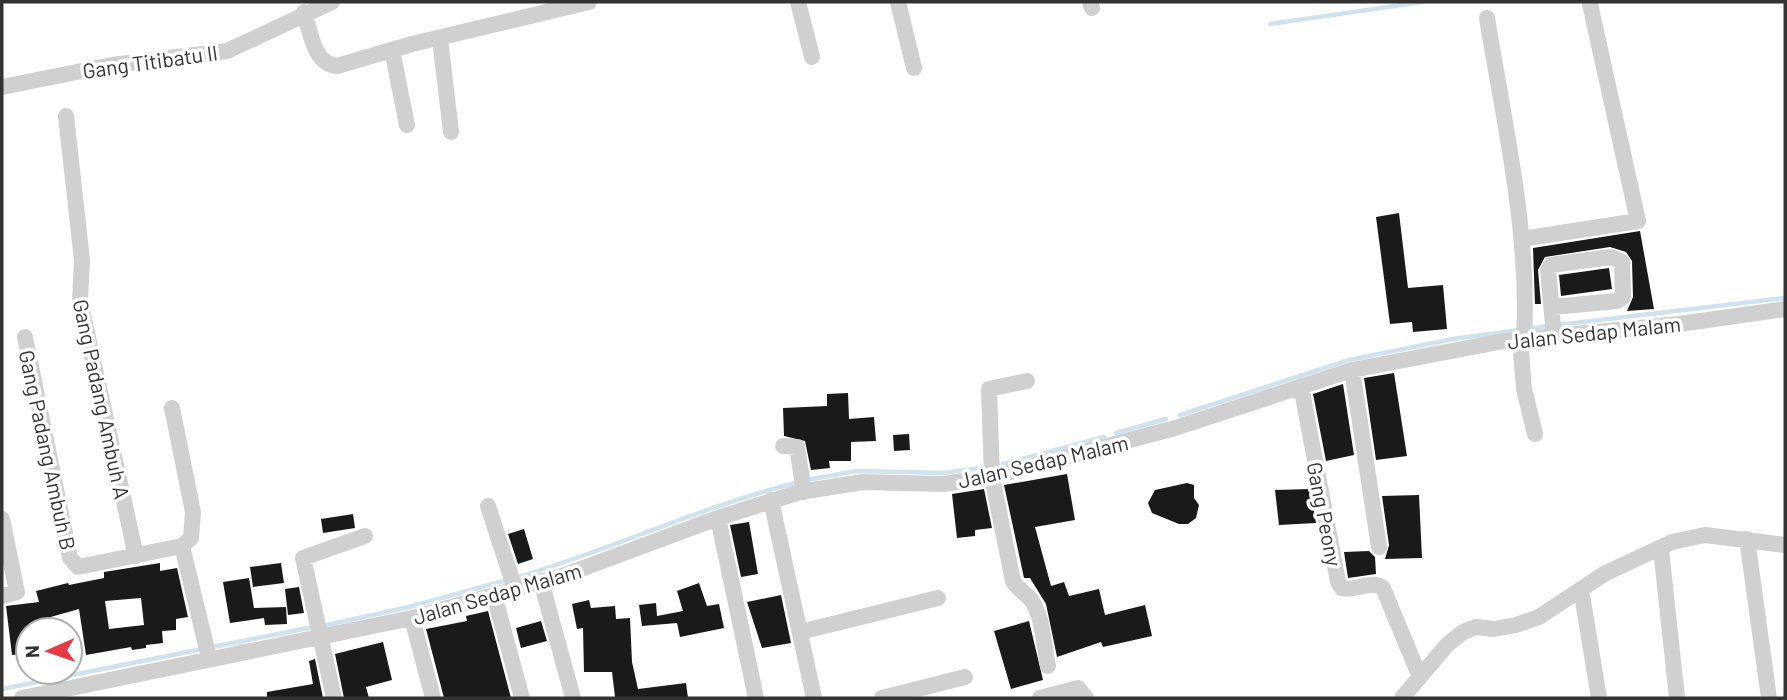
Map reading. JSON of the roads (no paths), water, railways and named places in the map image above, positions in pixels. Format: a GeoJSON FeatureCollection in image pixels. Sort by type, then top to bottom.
{"type":"FeatureCollection","features":[{"type":"Feature","properties":{"kind":"street","name":"Gang Titibatu II"},"geometry":{"type":"LineString","coordinates":[[2,87],[112,65],[226,51],[304,12],[332,2]]}},
{"type":"Feature","properties":{"kind":"street"},"geometry":{"type":"LineString","coordinates":[[304,12],[320,59],[327,65],[337,66],[589,2]]}},
{"type":"Feature","properties":{"kind":"street"},"geometry":{"type":"LineString","coordinates":[[799,2],[812,58]]}},
{"type":"Feature","properties":{"kind":"street"},"geometry":{"type":"LineString","coordinates":[[898,2],[914,68]]}},
{"type":"Feature","properties":{"kind":"street"},"geometry":{"type":"LineString","coordinates":[[1521,239],[1638,220],[1590,4]]}},
{"type":"Feature","properties":{"kind":"street"},"geometry":{"type":"LineString","coordinates":[[1487,18],[1521,239],[1524,389],[1535,434]]}},
{"type":"Feature","properties":{"kind":"street"},"geometry":{"type":"LineString","coordinates":[[440,39],[451,132]]}},
{"type":"Feature","properties":{"kind":"street"},"geometry":{"type":"LineString","coordinates":[[392,50],[407,125]]}},
{"type":"Feature","properties":{"kind":"street","name":"Gang Padang Ambuh A"},"geometry":{"type":"LineString","coordinates":[[66,116],[82,260],[80,302],[135,556]]}},
{"type":"Feature","properties":{"kind":"street"},"geometry":{"type":"LineString","coordinates":[[1611,257],[1622,262],[1623,298],[1553,323],[1548,270],[1551,265],[1611,257]]}},
{"type":"Feature","properties":{"kind":"street","name":"Jalan Sedap Malam"},"geometry":{"type":"LineString","coordinates":[[22,698],[207,650],[320,629],[412,618],[494,595],[513,579],[541,581],[624,555],[771,500],[803,483],[943,484],[992,467],[1139,439],[1352,370],[1523,333],[1553,323],[1785,309]]}},
{"type":"Feature","properties":{"kind":"street","name":"Gang Padang Ambuh B"},"geometry":{"type":"LineString","coordinates":[[25,337],[73,564],[83,567],[135,556]]}},
{"type":"Feature","properties":{"kind":"street"},"geometry":{"type":"LineString","coordinates":[[1352,370],[1379,547]]}},
{"type":"Feature","properties":{"kind":"street"},"geometry":{"type":"LineString","coordinates":[[1027,381],[989,389],[992,467],[1013,582],[1017,590],[1031,600],[1036,610],[1048,666]]}},
{"type":"Feature","properties":{"kind":"street","name":"Gang Peony"},"geometry":{"type":"LineString","coordinates":[[1301,386],[1338,582],[1342,588],[1350,590],[1373,584],[1383,588],[1419,675]]}},
{"type":"Feature","properties":{"kind":"street"},"geometry":{"type":"LineString","coordinates":[[135,556],[182,546],[191,538],[194,526],[172,408]]}},
{"type":"Feature","properties":{"kind":"street"},"geometry":{"type":"LineString","coordinates":[[783,446],[797,447],[803,483]]}},
{"type":"Feature","properties":{"kind":"street"},"geometry":{"type":"LineString","coordinates":[[771,500],[814,698]]}},
{"type":"Feature","properties":{"kind":"street"},"geometry":{"type":"LineString","coordinates":[[488,506],[513,579]]}},
{"type":"Feature","properties":{"kind":"street"},"geometry":{"type":"LineString","coordinates":[[718,518],[756,698]]}},
{"type":"Feature","properties":{"kind":"street"},"geometry":{"type":"LineString","coordinates":[[2,519],[9,594]]}},
{"type":"Feature","properties":{"kind":"street"},"geometry":{"type":"LineString","coordinates":[[1402,698],[1419,675],[1463,632],[1476,627],[1494,629],[1516,625],[1539,617],[1630,561],[1686,537],[1705,535],[1785,545]]}},
{"type":"Feature","properties":{"kind":"street"},"geometry":{"type":"LineString","coordinates":[[334,698],[303,558],[365,536]]}},
{"type":"Feature","properties":{"kind":"street"},"geometry":{"type":"LineString","coordinates":[[1747,539],[1769,698]]}},
{"type":"Feature","properties":{"kind":"street"},"geometry":{"type":"LineString","coordinates":[[182,546],[207,650]]}},
{"type":"Feature","properties":{"kind":"street"},"geometry":{"type":"LineString","coordinates":[[1661,549],[1677,698]]}},
{"type":"Feature","properties":{"kind":"street"},"geometry":{"type":"LineString","coordinates":[[541,581],[573,698]]}},
{"type":"Feature","properties":{"kind":"street"},"geometry":{"type":"LineString","coordinates":[[1581,589],[1599,698]]}},
{"type":"Feature","properties":{"kind":"street"},"geometry":{"type":"LineString","coordinates":[[494,595],[523,698]]}},
{"type":"Feature","properties":{"kind":"street"},"geometry":{"type":"LineString","coordinates":[[800,632],[938,598]]}},
{"type":"Feature","properties":{"kind":"street"},"geometry":{"type":"LineString","coordinates":[[412,618],[433,698]]}},
{"type":"Feature","properties":{"kind":"street"},"geometry":{"type":"LineString","coordinates":[[883,698],[965,677]]}},
{"type":"Feature","properties":{"kind":"street"},"geometry":{"type":"LineString","coordinates":[[1040,698],[1078,688],[1086,698]]}},
{"type":"Feature","properties":{"kind":"waterway"},"geometry":{"type":"LineString","coordinates":[[1270,24],[1422,2]]}},
{"type":"Feature","properties":{"kind":"waterway"},"geometry":{"type":"LineString","coordinates":[[1558,325],[1785,298]]}},
{"type":"Feature","properties":{"kind":"waterway"},"geometry":{"type":"LineString","coordinates":[[1180,415],[1349,360],[1453,339],[1549,326]]}},
{"type":"Feature","properties":{"kind":"waterway"},"geometry":{"type":"LineString","coordinates":[[1116,433],[1166,419]]}},
{"type":"Feature","properties":{"kind":"waterway"},"geometry":{"type":"LineString","coordinates":[[1003,464],[1104,437]]}},
{"type":"Feature","properties":{"kind":"waterway"},"geometry":{"type":"LineString","coordinates":[[807,480],[856,471],[943,473],[987,467]]}},
{"type":"Feature","properties":{"kind":"waterway"},"geometry":{"type":"LineString","coordinates":[[515,578],[727,503],[799,482]]}},
{"type":"Feature","properties":{"kind":"waterway"},"geometry":{"type":"LineString","coordinates":[[322,626],[409,607],[507,580]]}},
{"type":"Feature","properties":{"kind":"waterway"},"geometry":{"type":"LineString","coordinates":[[2,689],[313,627]]}}]}
